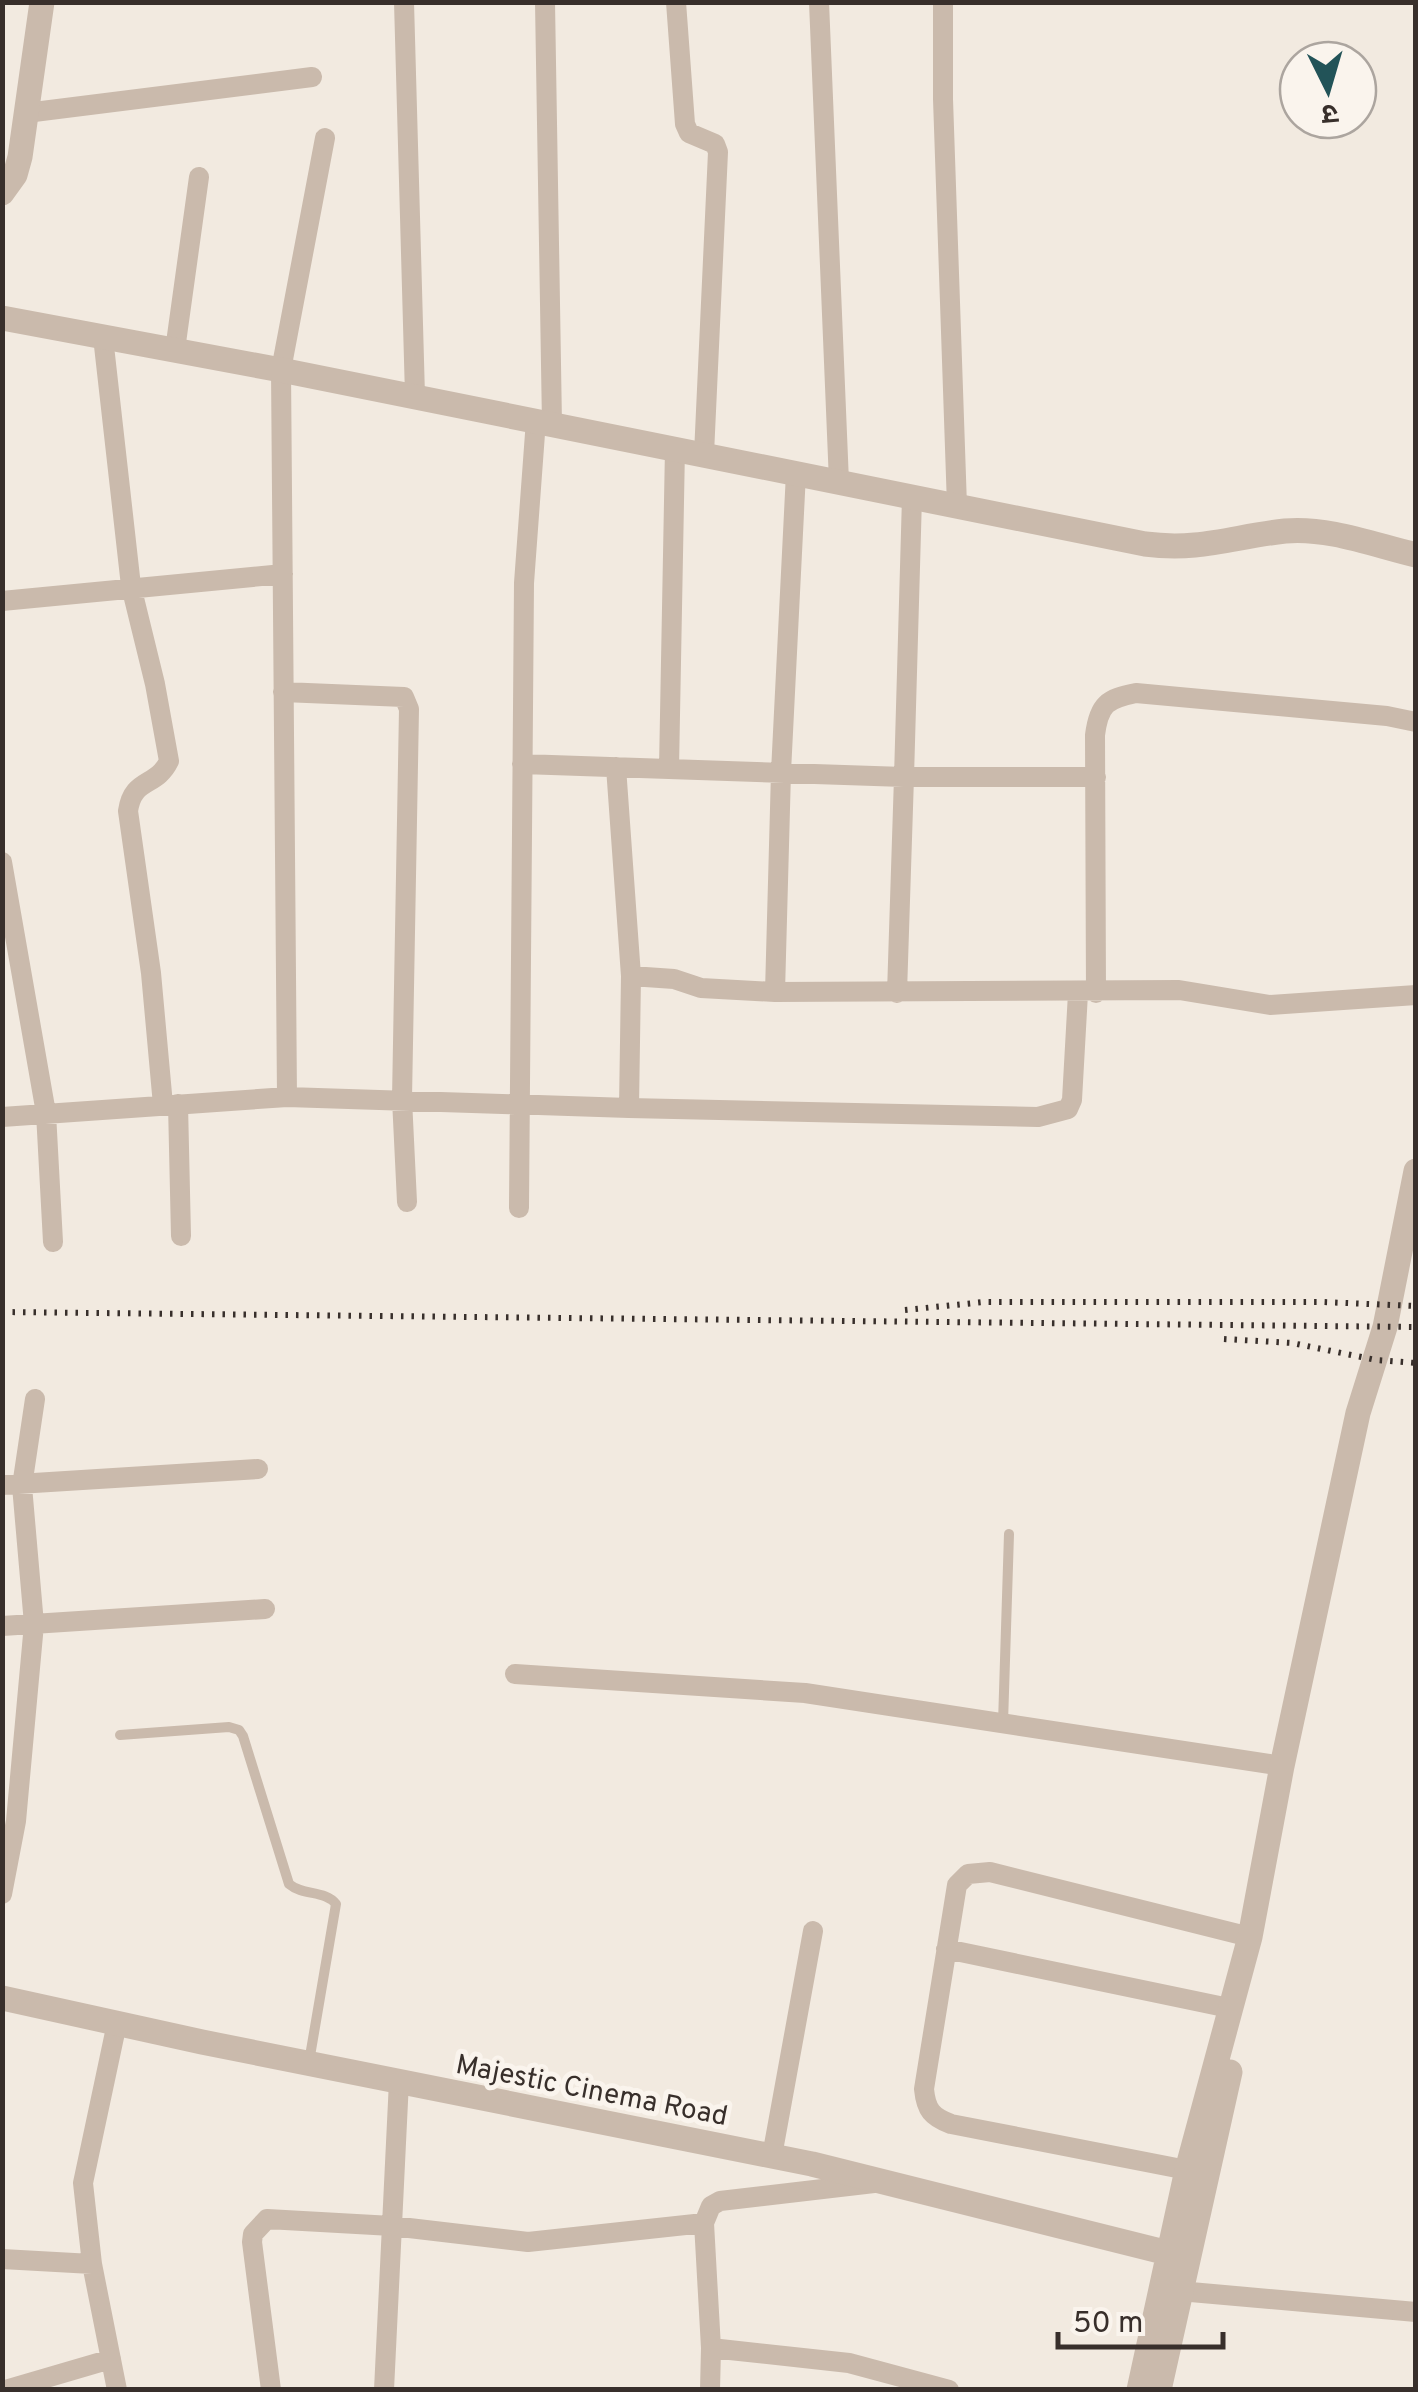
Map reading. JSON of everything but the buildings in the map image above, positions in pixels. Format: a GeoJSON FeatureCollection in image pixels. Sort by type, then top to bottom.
{"type":"FeatureCollection","features":[{"type":"Feature","properties":{"kind":"street"},"geometry":{"type":"LineString","coordinates":[[2,193],[16,175],[12,142],[26,113],[42,2]]}},
{"type":"Feature","properties":{"kind":"street"},"geometry":{"type":"LineString","coordinates":[[404,2],[414,396]]}},
{"type":"Feature","properties":{"kind":"street"},"geometry":{"type":"LineString","coordinates":[[519,1208],[524,583],[544,422],[544,2]]}},
{"type":"Feature","properties":{"kind":"street"},"geometry":{"type":"LineString","coordinates":[[676,2],[685,124],[689,133],[715,144],[718,152],[704,454]]}},
{"type":"Feature","properties":{"kind":"street"},"geometry":{"type":"LineString","coordinates":[[819,2],[839,482]]}},
{"type":"Feature","properties":{"kind":"street"},"geometry":{"type":"LineString","coordinates":[[943,2],[957,506]]}},
{"type":"Feature","properties":{"kind":"street"},"geometry":{"type":"LineString","coordinates":[[26,113],[312,77]]}},
{"type":"Feature","properties":{"kind":"street"},"geometry":{"type":"LineString","coordinates":[[286,1097],[281,370],[325,138]]}},
{"type":"Feature","properties":{"kind":"street"},"geometry":{"type":"LineString","coordinates":[[175,350],[199,178]]}},
{"type":"Feature","properties":{"kind":"street"},"geometry":{"type":"LineString","coordinates":[[2,318],[1177,548],[1286,531],[1315,531],[1416,555]]}},
{"type":"Feature","properties":{"kind":"street"},"geometry":{"type":"LineString","coordinates":[[103,337],[130,586],[155,684],[169,761],[156,780],[138,786],[130,796],[128,812],[171,1104],[181,1236]]}},
{"type":"Feature","properties":{"kind":"street"},"geometry":{"type":"LineString","coordinates":[[668,768],[675,448]]}},
{"type":"Feature","properties":{"kind":"street"},"geometry":{"type":"LineString","coordinates":[[775,992],[780,772],[796,473]]}},
{"type":"Feature","properties":{"kind":"street"},"geometry":{"type":"LineString","coordinates":[[897,992],[912,496]]}},
{"type":"Feature","properties":{"kind":"street"},"geometry":{"type":"LineString","coordinates":[[2,602],[130,586],[283,574]]}},
{"type":"Feature","properties":{"kind":"street"},"geometry":{"type":"LineString","coordinates":[[284,692],[396,696],[408,702],[402,1099],[407,1202]]}},
{"type":"Feature","properties":{"kind":"street"},"geometry":{"type":"LineString","coordinates":[[2,1117],[286,1097],[629,1108],[1038,1117],[1055,1114],[1068,1108],[1072,1100],[1087,993],[1098,714],[1116,697],[1136,693],[1416,722]]}},
{"type":"Feature","properties":{"kind":"street"},"geometry":{"type":"LineString","coordinates":[[522,764],[904,777],[1096,778]]}},
{"type":"Feature","properties":{"kind":"street"},"geometry":{"type":"LineString","coordinates":[[616,767],[630,976],[629,1108]]}},
{"type":"Feature","properties":{"kind":"street"},"geometry":{"type":"LineString","coordinates":[[2,862],[46,1112],[53,1242]]}},
{"type":"Feature","properties":{"kind":"street"},"geometry":{"type":"LineString","coordinates":[[630,976],[674,979],[701,988],[775,992],[1179,990],[1283,1005],[1416,995]]}},
{"type":"Feature","properties":{"kind":"street"},"geometry":{"type":"LineString","coordinates":[[1159,2390],[1171,2290],[1168,2253],[1250,1937],[1282,1766],[1358,1413],[1385,1327],[1416,1170]]}},
{"type":"Feature","properties":{"kind":"street"},"geometry":{"type":"LineString","coordinates":[[1140,2390],[1171,2290],[1274,1881],[1374,1408],[1416,1248]]}},
{"type":"Feature","properties":{"kind":"street"},"geometry":{"type":"LineString","coordinates":[[2,1894],[16,1820],[34,1624],[12,1485],[35,1399]]}},
{"type":"Feature","properties":{"kind":"street"},"geometry":{"type":"LineString","coordinates":[[12,1485],[258,1469]]}},
{"type":"Feature","properties":{"kind":"street"},"geometry":{"type":"LineString","coordinates":[[2,1626],[265,1609]]}},
{"type":"Feature","properties":{"kind":"street"},"geometry":{"type":"LineString","coordinates":[[516,1674],[804,1693],[1282,1766]]}},
{"type":"Feature","properties":{"kind":"street"},"geometry":{"type":"LineString","coordinates":[[1187,2170],[952,2124],[934,2117],[926,2106],[924,2089],[957,1885],[968,1874],[977,1872],[1006,1875],[1250,1937]]}},
{"type":"Feature","properties":{"kind":"street"},"geometry":{"type":"LineString","coordinates":[[772,2156],[813,1931]]}},
{"type":"Feature","properties":{"kind":"street"},"geometry":{"type":"LineString","coordinates":[[946,1949],[1230,2008]]}},
{"type":"Feature","properties":{"kind":"street","name":"Majestic Cinema Road"},"geometry":{"type":"LineString","coordinates":[[2,1998],[772,2156],[1168,2253]]}},
{"type":"Feature","properties":{"kind":"street"},"geometry":{"type":"LineString","coordinates":[[117,2023],[83,2182],[92,2264],[117,2390]]}},
{"type":"Feature","properties":{"kind":"street"},"geometry":{"type":"LineString","coordinates":[[384,2390],[399,2081]]}},
{"type":"Feature","properties":{"kind":"street"},"geometry":{"type":"LineString","coordinates":[[710,2390],[704,2222],[711,2206],[720,2201],[881,2182]]}},
{"type":"Feature","properties":{"kind":"street"},"geometry":{"type":"LineString","coordinates":[[271,2390],[252,2242],[259,2225],[267,2219],[392,2226],[528,2242],[704,2222]]}},
{"type":"Feature","properties":{"kind":"street"},"geometry":{"type":"LineString","coordinates":[[2,2259],[92,2264]]}},
{"type":"Feature","properties":{"kind":"street"},"geometry":{"type":"LineString","coordinates":[[1171,2290],[1416,2312]]}},
{"type":"Feature","properties":{"kind":"street"},"geometry":{"type":"LineString","coordinates":[[1394,2310],[1416,2296]]}},
{"type":"Feature","properties":{"kind":"street"},"geometry":{"type":"LineString","coordinates":[[711,2348],[848,2363],[949,2390]]}},
{"type":"Feature","properties":{"kind":"street"},"geometry":{"type":"LineString","coordinates":[[6,2390],[111,2359]]}},
{"type":"Feature","properties":{"kind":"lane"},"geometry":{"type":"LineString","coordinates":[[1003,1723],[1009,1534]]}},
{"type":"Feature","properties":{"kind":"lane"},"geometry":{"type":"LineString","coordinates":[[120,1735],[229,1726],[243,1736],[289,1884],[297,1890],[331,1898],[336,1904],[308,2063]]}},
{"type":"Feature","properties":{"kind":"railway"},"geometry":{"type":"LineString","coordinates":[[905,1310],[984,1302],[1322,1302],[1416,1306]]}},
{"type":"Feature","properties":{"kind":"railway"},"geometry":{"type":"LineString","coordinates":[[2,1312],[1416,1327]]}},
{"type":"Feature","properties":{"kind":"railway"},"geometry":{"type":"LineString","coordinates":[[1224,1339],[1292,1343],[1376,1360],[1416,1363]]}}]}
